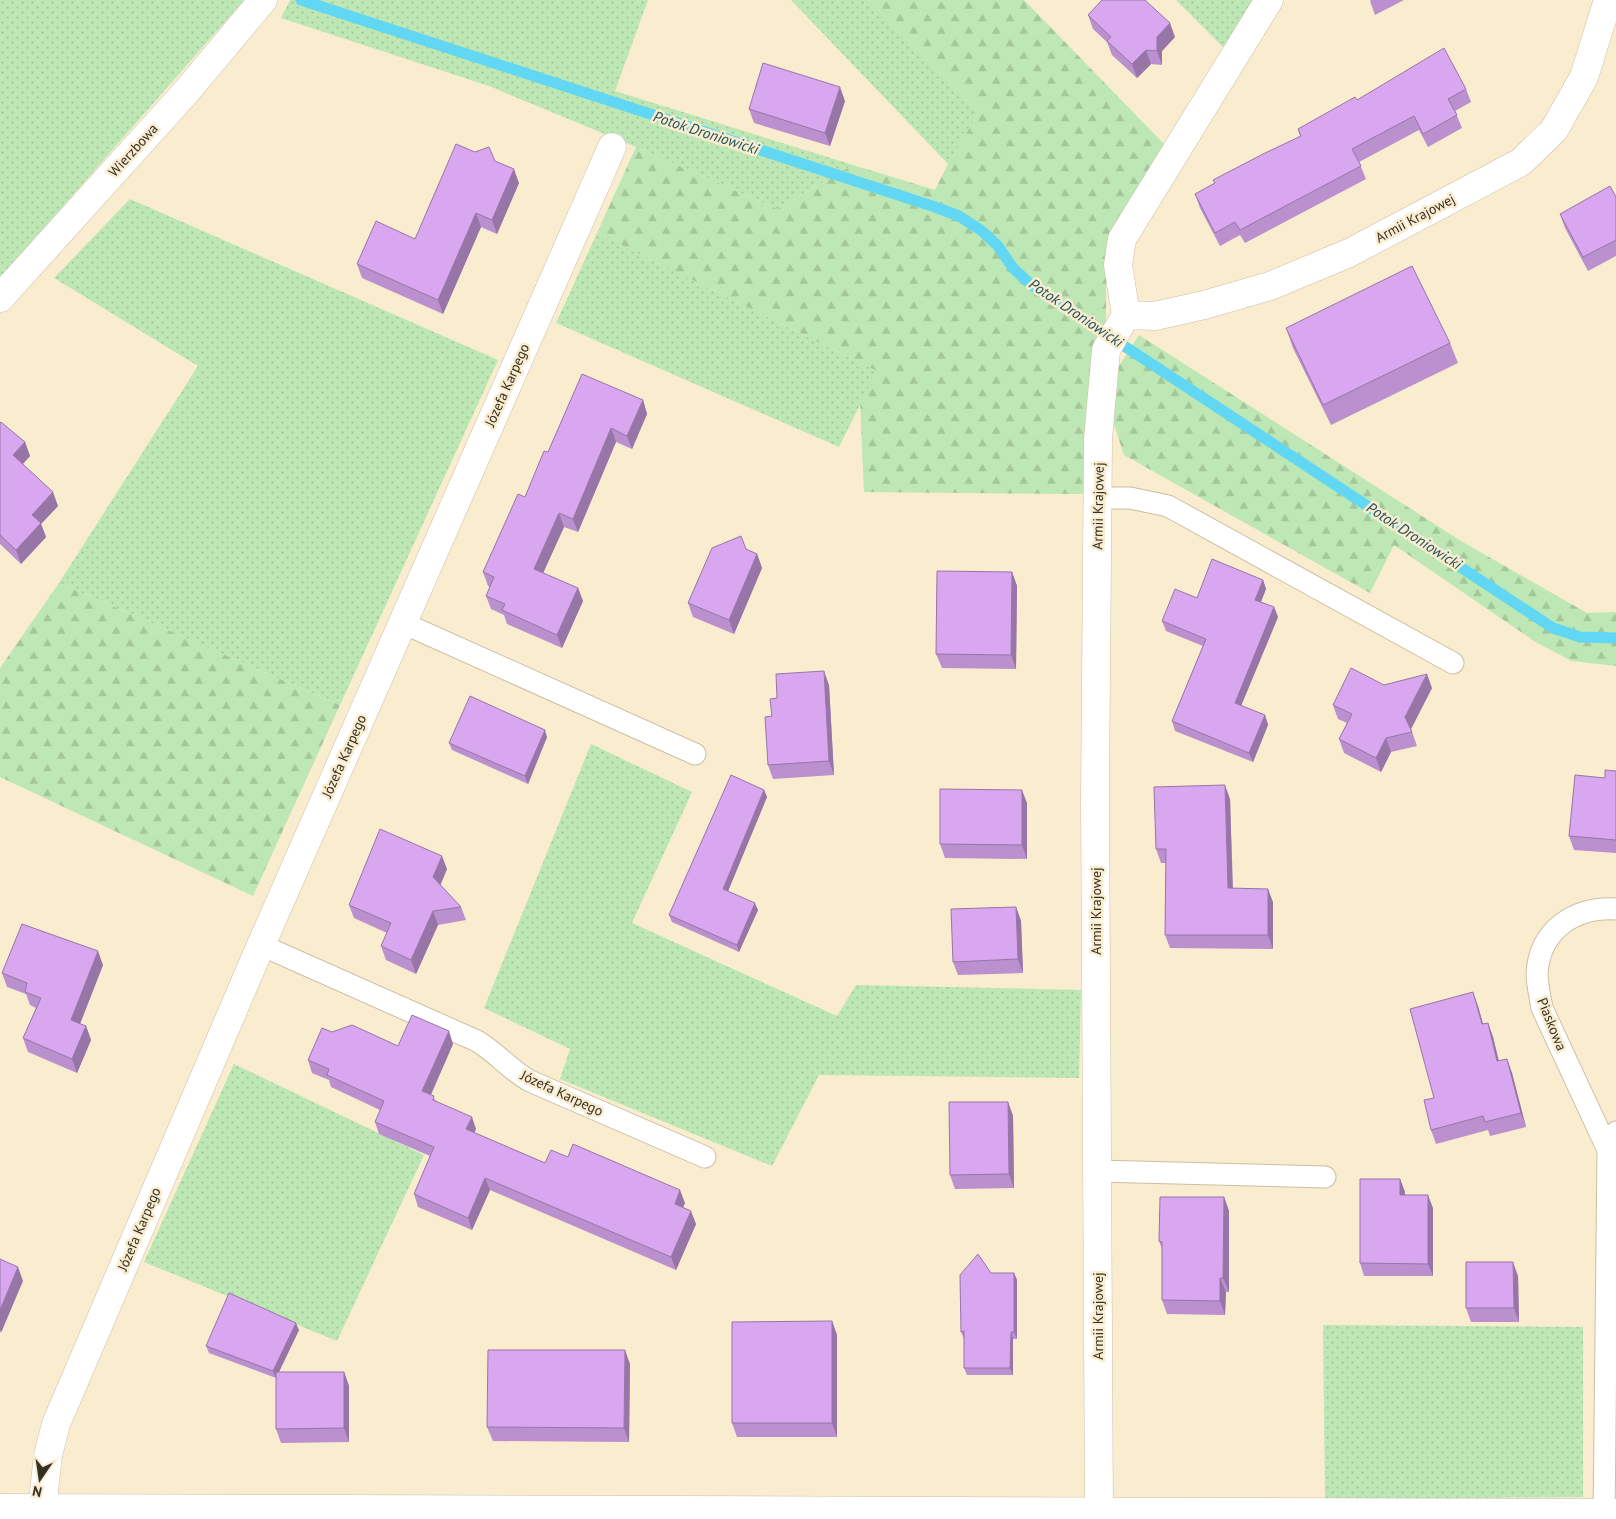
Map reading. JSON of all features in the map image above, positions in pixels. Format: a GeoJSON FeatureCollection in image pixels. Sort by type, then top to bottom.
{"type":"FeatureCollection","features":[{"type":"Feature","properties":{"kind":"street","name":"Armii Krajowej"},"geometry":{"type":"LineString","coordinates":[[1086,1515],[1097,1171],[1096,788],[1098,438],[1116,332],[1118,264],[1122,239],[1269,0]]}},
{"type":"Feature","properties":{"kind":"street","name":"Armii Krajowej"},"geometry":{"type":"LineString","coordinates":[[1116,332],[1156,316],[1204,305],[1270,286],[1349,253],[1521,162],[1554,130],[1584,77],[1608,0]]}},
{"type":"Feature","properties":{"kind":"street","name":"Wierzbowa"},"geometry":{"type":"LineString","coordinates":[[0,298],[186,92],[261,3]]}},
{"type":"Feature","properties":{"kind":"street","name":"Józefa Karpego"},"geometry":{"type":"LineString","coordinates":[[41,1514],[48,1455],[56,1424],[261,945],[612,147]]}},
{"type":"Feature","properties":{"kind":"street","name":"Piaskowa"},"geometry":{"type":"LineString","coordinates":[[0,1508],[41,1514],[1608,1515]]}},
{"type":"Feature","properties":{"kind":"lane"},"geometry":{"type":"LineString","coordinates":[[1097,498],[1130,498],[1168,506],[1453,663]]}},
{"type":"Feature","properties":{"kind":"lane"},"geometry":{"type":"LineString","coordinates":[[403,623],[695,754]]}},
{"type":"Feature","properties":{"kind":"lane","name":"Piaskowa"},"geometry":{"type":"LineString","coordinates":[[1608,1515],[1612,1141],[1542,1008],[1537,975],[1541,953],[1552,932],[1566,921],[1583,912],[1602,908],[1616,909]]}},
{"type":"Feature","properties":{"kind":"lane","name":"Józefa Karpego"},"geometry":{"type":"LineString","coordinates":[[261,945],[477,1041],[486,1046],[521,1076],[705,1157]]}},
{"type":"Feature","properties":{"kind":"lane"},"geometry":{"type":"LineString","coordinates":[[1097,1171],[1325,1177]]}},
{"type":"Feature","properties":{"kind":"green space"},"geometry":{"type":"Polygon","coordinates":[[[0,0],[244,0],[0,278],[0,0]]]}},
{"type":"Feature","properties":{"kind":"green space"},"geometry":{"type":"Polygon","coordinates":[[[290,0],[648,0],[615,91],[853,165],[777,209],[636,147],[489,86],[281,18],[290,0]]]}},
{"type":"Feature","properties":{"kind":"green space"},"geometry":{"type":"Polygon","coordinates":[[[791,0],[869,0],[979,112],[948,164],[791,0]]]}},
{"type":"Feature","properties":{"kind":"green space"},"geometry":{"type":"Polygon","coordinates":[[[869,0],[1024,0],[1165,145],[1106,248],[1106,322],[1095,346],[1083,494],[864,492],[860,402],[877,371],[597,233],[636,147],[777,209],[853,165],[935,190],[979,112],[869,0]]]}},
{"type":"Feature","properties":{"kind":"green space"},"geometry":{"type":"Polygon","coordinates":[[[1176,0],[1254,0],[1224,48],[1176,0]]]}},
{"type":"Feature","properties":{"kind":"green space"},"geometry":{"type":"Polygon","coordinates":[[[130,199],[498,360],[340,705],[59,583],[198,366],[54,278],[130,199]]]}},
{"type":"Feature","properties":{"kind":"green space"},"geometry":{"type":"Polygon","coordinates":[[[597,233],[877,371],[839,447],[556,323],[597,233]]]}},
{"type":"Feature","properties":{"kind":"green space"},"geometry":{"type":"Polygon","coordinates":[[[1139,335],[1461,541],[1587,613],[1616,612],[1616,666],[1572,661],[1537,643],[1394,545],[1370,593],[1124,455],[1113,421],[1119,366],[1139,335]]]}},
{"type":"Feature","properties":{"kind":"green space"},"geometry":{"type":"Polygon","coordinates":[[[59,583],[340,705],[253,896],[0,777],[0,668],[59,583]]]}},
{"type":"Feature","properties":{"kind":"green space"},"geometry":{"type":"Polygon","coordinates":[[[591,744],[692,792],[632,923],[837,1016],[856,985],[1081,990],[1079,1078],[819,1075],[772,1166],[560,1079],[570,1049],[484,1008],[591,744]]]}},
{"type":"Feature","properties":{"kind":"green space"},"geometry":{"type":"Polygon","coordinates":[[[234,1064],[424,1155],[337,1341],[144,1262],[234,1064]]]}},
{"type":"Feature","properties":{"kind":"green space"},"geometry":{"type":"Polygon","coordinates":[[[1323,1325],[1583,1327],[1583,1497],[1325,1499],[1323,1325]]]}},
{"type":"Feature","properties":{"kind":"building"},"geometry":{"type":"Polygon","coordinates":[[[1102,0],[1145,0],[1170,23],[1157,37],[1157,51],[1146,50],[1132,64],[1107,41],[1111,37],[1088,15],[1102,0]]]}},
{"type":"Feature","properties":{"kind":"building"},"geometry":{"type":"Polygon","coordinates":[[[1444,48],[1466,89],[1448,99],[1457,115],[1423,134],[1414,116],[1352,149],[1361,166],[1240,230],[1235,222],[1215,233],[1195,194],[1215,183],[1213,180],[1301,136],[1298,129],[1355,97],[1357,100],[1444,48]]]}},
{"type":"Feature","properties":{"kind":"building"},"geometry":{"type":"Polygon","coordinates":[[[763,63],[840,87],[825,133],[749,109],[763,63]]]}},
{"type":"Feature","properties":{"kind":"building"},"geometry":{"type":"Polygon","coordinates":[[[456,144],[475,152],[489,147],[495,161],[514,169],[492,220],[476,213],[438,300],[357,264],[376,221],[415,239],[456,144]]]}},
{"type":"Feature","properties":{"kind":"building"},"geometry":{"type":"Polygon","coordinates":[[[1610,186],[1616,197],[1616,240],[1583,257],[1560,214],[1610,186]]]}},
{"type":"Feature","properties":{"kind":"building"},"geometry":{"type":"Polygon","coordinates":[[[1412,266],[1450,343],[1323,405],[1286,328],[1412,266]]]}},
{"type":"Feature","properties":{"kind":"building"},"geometry":{"type":"Polygon","coordinates":[[[582,374],[643,400],[627,436],[611,428],[573,519],[559,513],[534,569],[578,588],[557,635],[502,610],[505,604],[486,596],[494,577],[483,572],[518,494],[525,497],[544,451],[548,452],[582,374]]]}},
{"type":"Feature","properties":{"kind":"building"},"geometry":{"type":"Polygon","coordinates":[[[1,422],[25,442],[13,455],[53,492],[32,515],[41,523],[16,550],[0,535],[1,422]]]}},
{"type":"Feature","properties":{"kind":"building"},"geometry":{"type":"Polygon","coordinates":[[[741,536],[746,549],[757,554],[729,620],[688,603],[712,548],[741,536]]]}},
{"type":"Feature","properties":{"kind":"building"},"geometry":{"type":"Polygon","coordinates":[[[1212,559],[1263,580],[1255,600],[1274,607],[1235,703],[1265,715],[1249,753],[1172,721],[1206,639],[1162,621],[1175,589],[1197,598],[1212,559]]]}},
{"type":"Feature","properties":{"kind":"building"},"geometry":{"type":"Polygon","coordinates":[[[937,571],[1012,572],[1011,655],[936,654],[937,571]]]}},
{"type":"Feature","properties":{"kind":"building"},"geometry":{"type":"Polygon","coordinates":[[[1351,668],[1384,685],[1427,674],[1405,717],[1412,732],[1386,738],[1376,758],[1339,739],[1352,714],[1333,705],[1351,668]]]}},
{"type":"Feature","properties":{"kind":"building"},"geometry":{"type":"Polygon","coordinates":[[[824,671],[829,761],[768,765],[765,717],[772,716],[770,699],[777,698],[776,674],[824,671]]]}},
{"type":"Feature","properties":{"kind":"building"},"geometry":{"type":"Polygon","coordinates":[[[470,696],[545,730],[525,776],[449,743],[470,696]]]}},
{"type":"Feature","properties":{"kind":"building"},"geometry":{"type":"Polygon","coordinates":[[[1605,770],[1616,771],[1616,840],[1569,836],[1575,775],[1605,778],[1605,770]]]}},
{"type":"Feature","properties":{"kind":"building"},"geometry":{"type":"Polygon","coordinates":[[[731,775],[764,790],[723,889],[755,903],[737,945],[669,915],[731,775]]]}},
{"type":"Feature","properties":{"kind":"building"},"geometry":{"type":"Polygon","coordinates":[[[1225,785],[1228,888],[1268,889],[1268,935],[1165,935],[1166,849],[1156,849],[1154,787],[1225,785]]]}},
{"type":"Feature","properties":{"kind":"building"},"geometry":{"type":"Polygon","coordinates":[[[940,789],[1022,790],[1022,845],[940,844],[940,789]]]}},
{"type":"Feature","properties":{"kind":"building"},"geometry":{"type":"Polygon","coordinates":[[[380,829],[442,856],[433,877],[461,907],[433,911],[411,960],[381,946],[391,923],[349,905],[380,829]]]}},
{"type":"Feature","properties":{"kind":"building"},"geometry":{"type":"Polygon","coordinates":[[[1016,907],[1018,959],[953,962],[951,909],[1016,907]]]}},
{"type":"Feature","properties":{"kind":"building"},"geometry":{"type":"Polygon","coordinates":[[[22,924],[98,951],[71,1020],[86,1026],[72,1059],[23,1038],[41,998],[25,992],[27,983],[2,973],[22,924]]]}},
{"type":"Feature","properties":{"kind":"building"},"geometry":{"type":"Polygon","coordinates":[[[1473,992],[1482,1024],[1488,1023],[1497,1061],[1507,1059],[1521,1113],[1485,1122],[1483,1116],[1431,1130],[1424,1100],[1434,1098],[1410,1009],[1473,992]]]}},
{"type":"Feature","properties":{"kind":"building"},"geometry":{"type":"Polygon","coordinates":[[[412,1015],[449,1031],[422,1091],[434,1096],[433,1100],[472,1117],[466,1129],[545,1163],[551,1150],[568,1157],[573,1144],[680,1190],[675,1204],[691,1211],[671,1257],[485,1178],[468,1218],[414,1194],[434,1147],[375,1122],[384,1101],[327,1075],[329,1069],[308,1060],[322,1028],[332,1032],[352,1025],[398,1046],[412,1015]]]}},
{"type":"Feature","properties":{"kind":"building"},"geometry":{"type":"Polygon","coordinates":[[[949,1102],[1008,1102],[1009,1174],[950,1175],[949,1102]]]}},
{"type":"Feature","properties":{"kind":"building"},"geometry":{"type":"Polygon","coordinates":[[[1360,1179],[1400,1179],[1400,1195],[1428,1195],[1428,1264],[1360,1263],[1360,1179]]]}},
{"type":"Feature","properties":{"kind":"building"},"geometry":{"type":"Polygon","coordinates":[[[1160,1197],[1224,1197],[1223,1278],[1220,1278],[1220,1301],[1162,1300],[1162,1242],[1159,1241],[1160,1197]]]}},
{"type":"Feature","properties":{"kind":"building"},"geometry":{"type":"Polygon","coordinates":[[[978,1254],[991,1273],[1014,1273],[1014,1332],[1011,1332],[1010,1368],[964,1368],[964,1331],[961,1332],[960,1275],[978,1254]]]}},
{"type":"Feature","properties":{"kind":"building"},"geometry":{"type":"Polygon","coordinates":[[[0,1259],[18,1267],[0,1310],[0,1259]]]}},
{"type":"Feature","properties":{"kind":"building"},"geometry":{"type":"Polygon","coordinates":[[[1466,1262],[1513,1262],[1514,1308],[1466,1308],[1466,1262]]]}},
{"type":"Feature","properties":{"kind":"building"},"geometry":{"type":"Polygon","coordinates":[[[229,1293],[296,1323],[273,1371],[206,1346],[229,1293]]]}},
{"type":"Feature","properties":{"kind":"building"},"geometry":{"type":"Polygon","coordinates":[[[832,1321],[832,1423],[732,1423],[732,1322],[832,1321]]]}},
{"type":"Feature","properties":{"kind":"building"},"geometry":{"type":"Polygon","coordinates":[[[488,1350],[625,1350],[624,1428],[487,1427],[488,1350]]]}},
{"type":"Feature","properties":{"kind":"building"},"geometry":{"type":"Polygon","coordinates":[[[276,1372],[344,1372],[344,1428],[276,1429],[276,1372]]]}},
{"type":"Feature","properties":{"kind":"waterway","name":"Potok Droniowicki"},"geometry":{"type":"LineString","coordinates":[[301,0],[959,216],[982,231],[998,246],[1013,268],[1030,284],[1553,628],[1580,637],[1616,638]]}}]}
